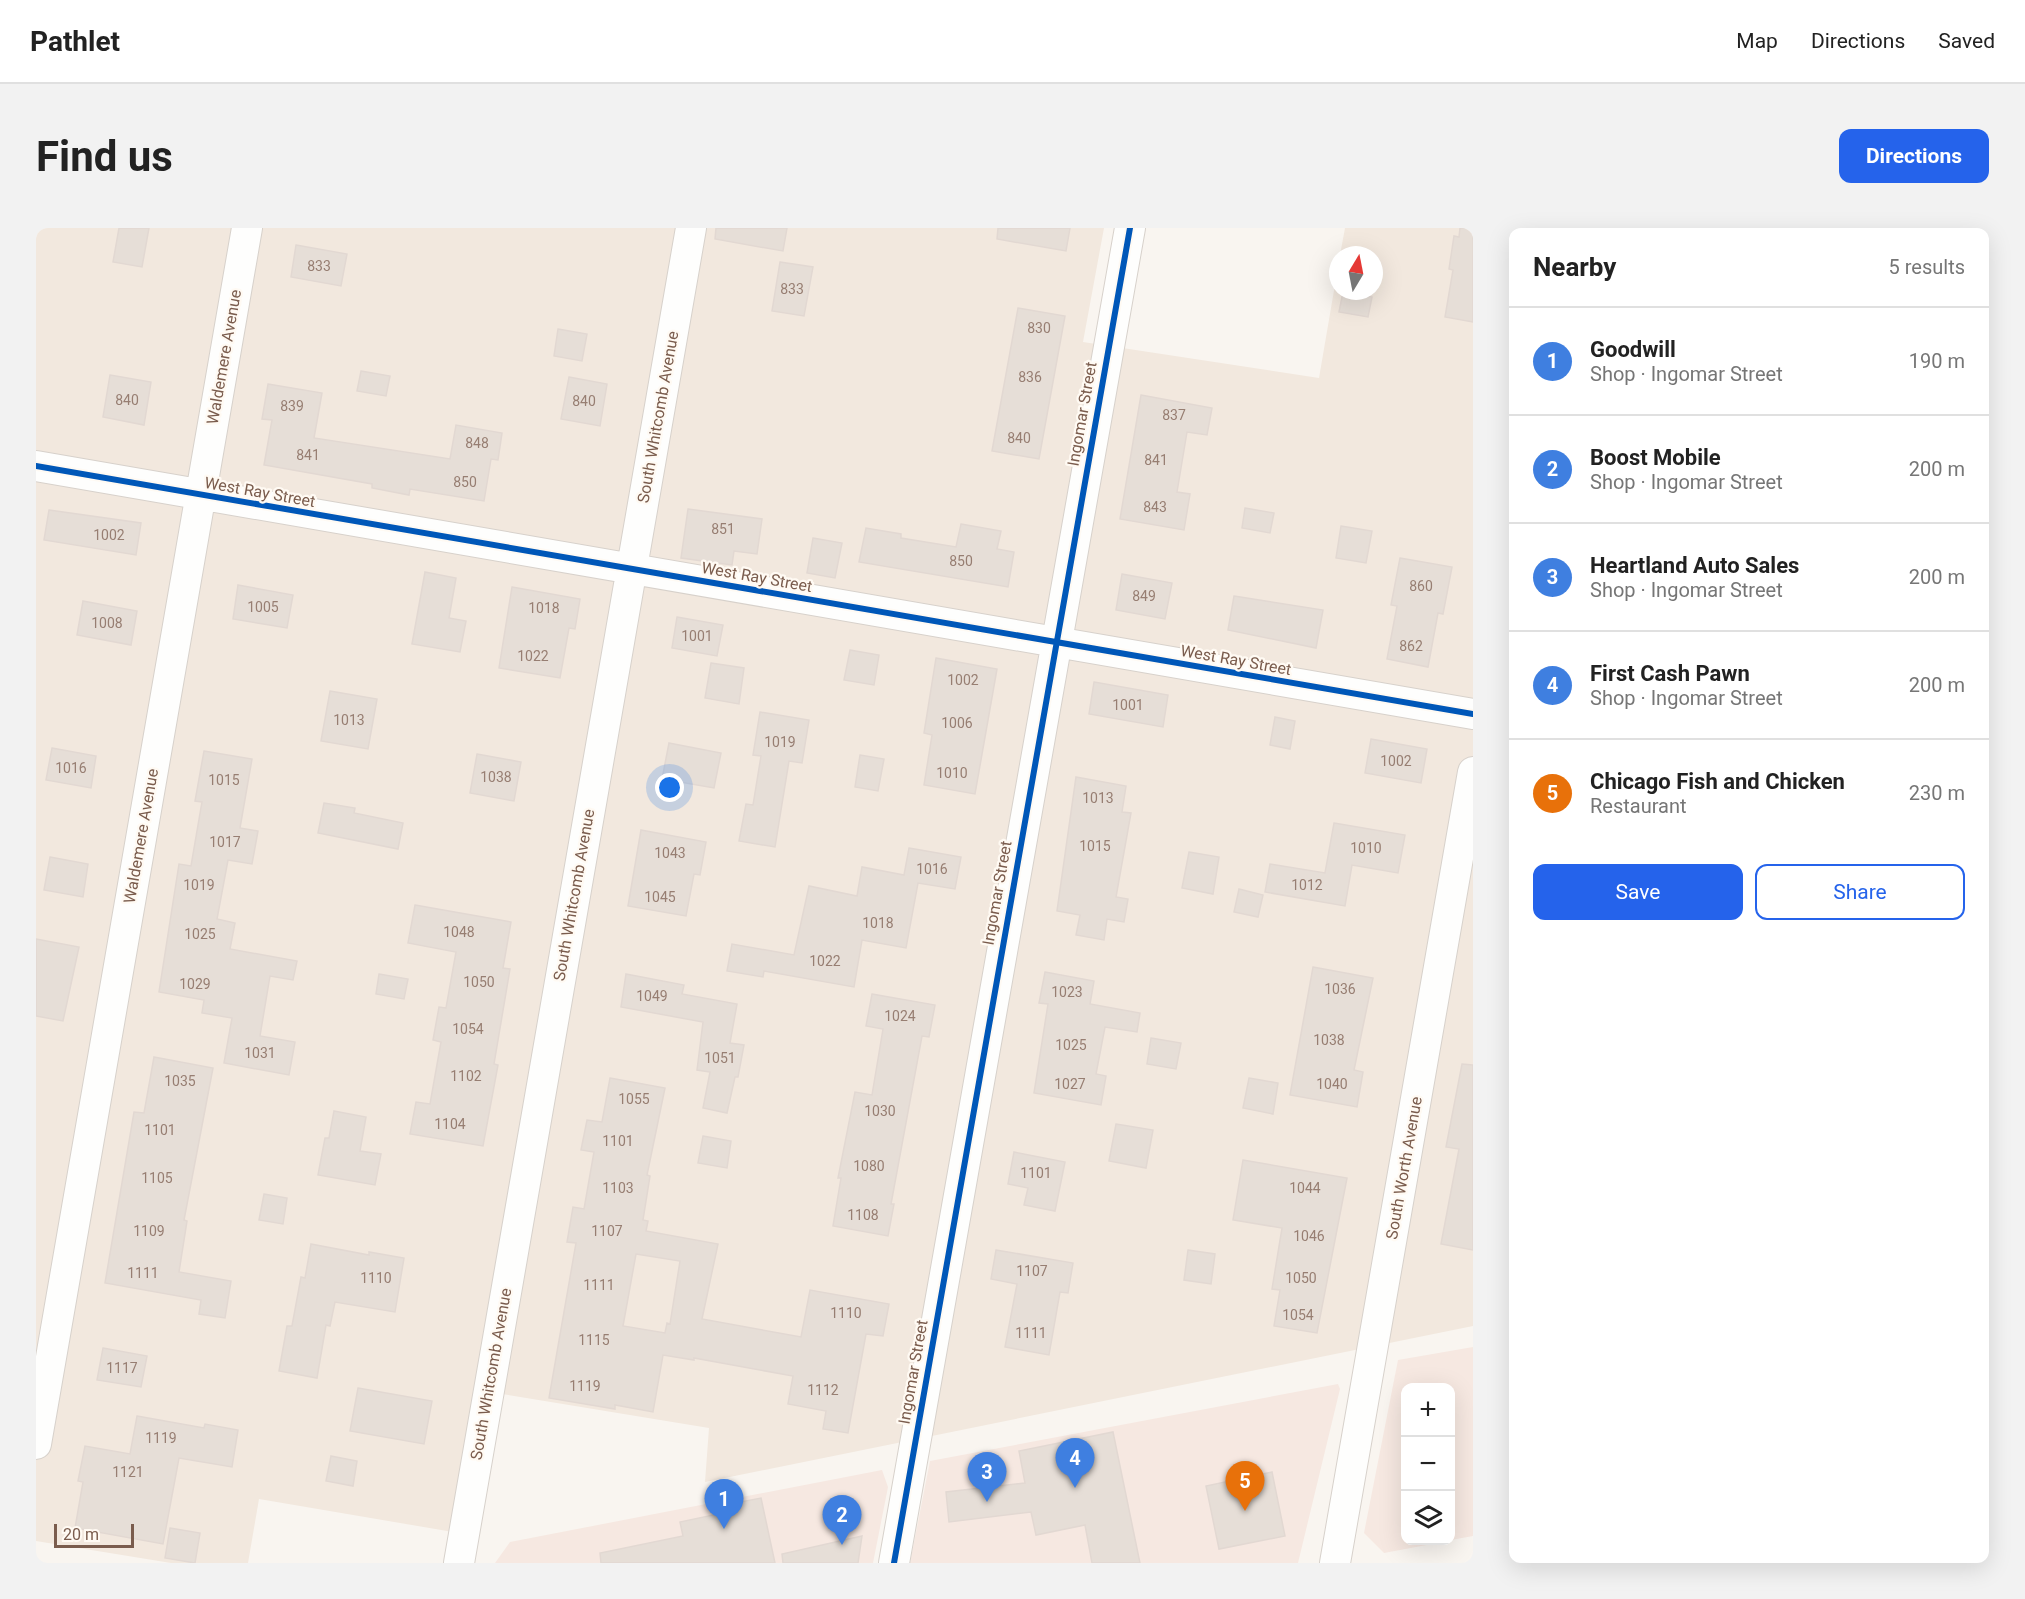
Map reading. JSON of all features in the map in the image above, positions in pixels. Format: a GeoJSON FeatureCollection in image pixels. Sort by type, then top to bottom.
{"type":"FeatureCollection","features":[{"type":"Feature","properties":{"kind":"street","name":"Waldemere Avenue"},"geometry":{"type":"LineString","coordinates":[[36,1444],[247,228]]}},
{"type":"Feature","properties":{"kind":"street","name":"South Whitcomb Avenue"},"geometry":{"type":"LineString","coordinates":[[459,1563],[691,228]]}},
{"type":"Feature","properties":{"kind":"street","name":"Ingomar Street"},"geometry":{"type":"LineString","coordinates":[[894,1563],[1055,641],[1130,228]]}},
{"type":"Feature","properties":{"kind":"street","name":"West Ray Street"},"geometry":{"type":"LineString","coordinates":[[36,466],[1473,714]]}},
{"type":"Feature","properties":{"kind":"street","name":"South Worth Avenue"},"geometry":{"type":"LineString","coordinates":[[1335,1563],[1473,772]]}},
{"type":"Feature","properties":{"kind":"shaded area"},"geometry":{"type":"Polygon","coordinates":[[[36,228],[1104,228],[1083,342],[1319,378],[1332,300],[1383,300],[1383,246],[1342,246],[1345,228],[1473,228],[1473,1326],[705,1482],[709,1428],[478,1390],[453,1532],[259,1499],[248,1563],[171,1563],[36,1541],[36,228]]]}},
{"type":"Feature","properties":{"kind":"shaded area"},"geometry":{"type":"Polygon","coordinates":[[[1473,1347],[1473,1536],[1455,1539],[1455,1383],[1401,1383],[1401,1545],[1427,1545],[1384,1553],[1364,1533],[1398,1360],[1473,1347]]]}},
{"type":"Feature","properties":{"kind":"shaded area"},"geometry":{"type":"Polygon","coordinates":[[[1338,1384],[1340,1389],[1298,1563],[910,1563],[930,1461],[1338,1384]]]}},
{"type":"Feature","properties":{"kind":"shaded area"},"geometry":{"type":"Polygon","coordinates":[[[882,1470],[888,1487],[873,1563],[495,1563],[510,1542],[882,1470]]]}},
{"type":"Feature","properties":{"kind":"building"},"geometry":{"type":"Polygon","coordinates":[[[119,228],[149,228],[142,267],[113,262],[119,228]]]}},
{"type":"Feature","properties":{"kind":"building"},"geometry":{"type":"Polygon","coordinates":[[[716,228],[787,228],[783,251],[715,239],[716,228]]]}},
{"type":"Feature","properties":{"kind":"building"},"geometry":{"type":"Polygon","coordinates":[[[998,228],[1070,228],[1066,251],[997,239],[998,228]]]}},
{"type":"Feature","properties":{"kind":"building"},"geometry":{"type":"Polygon","coordinates":[[[1460,228],[1473,228],[1473,322],[1445,317],[1453,270],[1449,269],[1454,236],[1459,237],[1460,228]]]}},
{"type":"Feature","properties":{"kind":"building"},"geometry":{"type":"Polygon","coordinates":[[[296,245],[347,254],[341,286],[291,277],[296,245]]]}},
{"type":"Feature","properties":{"kind":"building"},"geometry":{"type":"Polygon","coordinates":[[[780,262],[813,267],[804,316],[772,311],[780,262]]]}},
{"type":"Feature","properties":{"kind":"building"},"geometry":{"type":"Polygon","coordinates":[[[1341,300],[1371,300],[1368,317],[1339,312],[1341,300]]]}},
{"type":"Feature","properties":{"kind":"building"},"geometry":{"type":"Polygon","coordinates":[[[1018,308],[1065,316],[1039,459],[992,451],[1018,308]]]}},
{"type":"Feature","properties":{"kind":"building"},"geometry":{"type":"Polygon","coordinates":[[[558,329],[587,334],[582,361],[554,356],[558,329]]]}},
{"type":"Feature","properties":{"kind":"building"},"geometry":{"type":"Polygon","coordinates":[[[361,371],[390,376],[386,396],[357,391],[361,371]]]}},
{"type":"Feature","properties":{"kind":"building"},"geometry":{"type":"Polygon","coordinates":[[[110,375],[151,382],[144,425],[103,417],[110,375]]]}},
{"type":"Feature","properties":{"kind":"building"},"geometry":{"type":"Polygon","coordinates":[[[569,377],[607,384],[600,426],[561,419],[569,377]]]}},
{"type":"Feature","properties":{"kind":"building"},"geometry":{"type":"Polygon","coordinates":[[[268,384],[322,393],[314,438],[450,459],[456,425],[502,433],[498,460],[491,459],[484,501],[410,489],[409,495],[372,488],[372,484],[264,465],[272,420],[262,419],[268,384]]]}},
{"type":"Feature","properties":{"kind":"building"},"geometry":{"type":"Polygon","coordinates":[[[1141,395],[1212,408],[1207,435],[1187,432],[1177,492],[1190,494],[1184,530],[1120,519],[1141,395]]]}},
{"type":"Feature","properties":{"kind":"building"},"geometry":{"type":"Polygon","coordinates":[[[1245,508],[1274,513],[1270,533],[1242,528],[1245,508]]]}},
{"type":"Feature","properties":{"kind":"building"},"geometry":{"type":"Polygon","coordinates":[[[688,509],[762,519],[757,554],[734,551],[732,565],[681,558],[688,509]]]}},
{"type":"Feature","properties":{"kind":"building"},"geometry":{"type":"Polygon","coordinates":[[[49,510],[141,523],[136,555],[44,540],[49,510]]]}},
{"type":"Feature","properties":{"kind":"building"},"geometry":{"type":"Polygon","coordinates":[[[961,524],[1001,531],[997,549],[1014,552],[1008,587],[859,562],[866,528],[901,534],[901,538],[956,547],[961,524]]]}},
{"type":"Feature","properties":{"kind":"building"},"geometry":{"type":"Polygon","coordinates":[[[1341,526],[1372,531],[1366,563],[1336,558],[1341,526]]]}},
{"type":"Feature","properties":{"kind":"building"},"geometry":{"type":"Polygon","coordinates":[[[813,538],[842,543],[835,578],[807,573],[813,538]]]}},
{"type":"Feature","properties":{"kind":"building"},"geometry":{"type":"Polygon","coordinates":[[[1400,558],[1452,567],[1443,614],[1438,613],[1428,667],[1387,659],[1397,606],[1391,605],[1400,558]]]}},
{"type":"Feature","properties":{"kind":"building"},"geometry":{"type":"Polygon","coordinates":[[[425,572],[456,578],[449,618],[466,621],[460,652],[412,644],[425,572]]]}},
{"type":"Feature","properties":{"kind":"building"},"geometry":{"type":"Polygon","coordinates":[[[1122,574],[1172,583],[1165,619],[1116,610],[1122,574]]]}},
{"type":"Feature","properties":{"kind":"building"},"geometry":{"type":"Polygon","coordinates":[[[238,585],[293,595],[287,628],[233,619],[238,585]]]}},
{"type":"Feature","properties":{"kind":"building"},"geometry":{"type":"Polygon","coordinates":[[[512,587],[580,599],[575,629],[569,628],[560,678],[499,668],[512,587]]]}},
{"type":"Feature","properties":{"kind":"building"},"geometry":{"type":"Polygon","coordinates":[[[1234,596],[1323,610],[1316,648],[1228,630],[1234,596]]]}},
{"type":"Feature","properties":{"kind":"building"},"geometry":{"type":"Polygon","coordinates":[[[83,601],[137,611],[131,645],[77,635],[83,601]]]}},
{"type":"Feature","properties":{"kind":"building"},"geometry":{"type":"Polygon","coordinates":[[[677,617],[723,625],[717,656],[672,648],[677,617]]]}},
{"type":"Feature","properties":{"kind":"building"},"geometry":{"type":"Polygon","coordinates":[[[850,650],[879,655],[874,685],[844,680],[850,650]]]}},
{"type":"Feature","properties":{"kind":"building"},"geometry":{"type":"Polygon","coordinates":[[[936,658],[997,669],[975,794],[924,785],[932,735],[924,733],[936,658]]]}},
{"type":"Feature","properties":{"kind":"building"},"geometry":{"type":"Polygon","coordinates":[[[711,663],[744,668],[739,704],[705,698],[711,663]]]}},
{"type":"Feature","properties":{"kind":"building"},"geometry":{"type":"Polygon","coordinates":[[[1094,682],[1168,695],[1163,727],[1089,714],[1094,682]]]}},
{"type":"Feature","properties":{"kind":"building"},"geometry":{"type":"Polygon","coordinates":[[[330,691],[377,699],[368,749],[321,741],[330,691]]]}},
{"type":"Feature","properties":{"kind":"building"},"geometry":{"type":"Polygon","coordinates":[[[760,712],[809,720],[802,763],[789,761],[775,847],[739,841],[746,804],[753,805],[761,756],[753,755],[760,712]]]}},
{"type":"Feature","properties":{"kind":"building"},"geometry":{"type":"Polygon","coordinates":[[[1275,717],[1295,721],[1290,749],[1270,745],[1275,717]]]}},
{"type":"Feature","properties":{"kind":"building"},"geometry":{"type":"Polygon","coordinates":[[[1371,739],[1427,749],[1421,783],[1365,773],[1371,739]]]}},
{"type":"Feature","properties":{"kind":"building"},"geometry":{"type":"Polygon","coordinates":[[[669,743],[721,753],[714,788],[662,779],[669,743]]]}},
{"type":"Feature","properties":{"kind":"building"},"geometry":{"type":"Polygon","coordinates":[[[52,748],[96,756],[91,788],[46,780],[52,748]]]}},
{"type":"Feature","properties":{"kind":"building"},"geometry":{"type":"Polygon","coordinates":[[[204,751],[252,759],[240,828],[258,831],[252,864],[228,860],[217,919],[235,923],[230,949],[297,961],[293,980],[270,976],[260,1036],[295,1042],[289,1075],[224,1063],[232,1018],[202,1013],[204,1000],[159,992],[179,864],[191,866],[202,802],[195,801],[204,751]]]}},
{"type":"Feature","properties":{"kind":"building"},"geometry":{"type":"Polygon","coordinates":[[[477,754],[521,762],[514,801],[470,793],[477,754]]]}},
{"type":"Feature","properties":{"kind":"building"},"geometry":{"type":"Polygon","coordinates":[[[860,755],[884,759],[878,791],[855,787],[860,755]]]}},
{"type":"Feature","properties":{"kind":"building"},"geometry":{"type":"Polygon","coordinates":[[[1076,777],[1126,786],[1122,812],[1131,813],[1116,897],[1128,899],[1124,922],[1107,919],[1104,940],[1076,935],[1080,915],[1057,911],[1076,777]]]}},
{"type":"Feature","properties":{"kind":"building"},"geometry":{"type":"Polygon","coordinates":[[[324,803],[355,808],[354,813],[403,823],[398,849],[318,833],[324,803]]]}},
{"type":"Feature","properties":{"kind":"building"},"geometry":{"type":"Polygon","coordinates":[[[1334,823],[1405,835],[1398,873],[1352,865],[1345,906],[1265,892],[1270,864],[1325,873],[1334,823]]]}},
{"type":"Feature","properties":{"kind":"building"},"geometry":{"type":"Polygon","coordinates":[[[641,830],[706,842],[700,875],[694,874],[686,916],[628,906],[641,830]]]}},
{"type":"Feature","properties":{"kind":"building"},"geometry":{"type":"Polygon","coordinates":[[[909,848],[961,857],[955,889],[918,883],[906,948],[862,940],[854,987],[764,971],[763,977],[727,971],[732,944],[794,955],[809,886],[857,896],[862,867],[904,875],[909,848]]]}},
{"type":"Feature","properties":{"kind":"building"},"geometry":{"type":"Polygon","coordinates":[[[1189,852],[1219,857],[1213,894],[1182,888],[1189,852]]]}},
{"type":"Feature","properties":{"kind":"building"},"geometry":{"type":"Polygon","coordinates":[[[50,857],[88,864],[83,897],[44,890],[50,857]]]}},
{"type":"Feature","properties":{"kind":"building"},"geometry":{"type":"Polygon","coordinates":[[[1239,889],[1263,895],[1258,917],[1234,912],[1239,889]]]}},
{"type":"Feature","properties":{"kind":"building"},"geometry":{"type":"Polygon","coordinates":[[[415,905],[511,922],[503,968],[510,969],[494,1064],[498,1065],[483,1146],[410,1134],[416,1102],[430,1104],[441,1042],[433,1040],[439,1007],[446,1008],[456,952],[408,943],[415,905]]]}},
{"type":"Feature","properties":{"kind":"building"},"geometry":{"type":"Polygon","coordinates":[[[36,939],[79,947],[63,1021],[36,1016],[36,939]]]}},
{"type":"Feature","properties":{"kind":"building"},"geometry":{"type":"Polygon","coordinates":[[[1313,967],[1373,978],[1354,1070],[1363,1072],[1357,1107],[1290,1095],[1313,967]]]}},
{"type":"Feature","properties":{"kind":"building"},"geometry":{"type":"Polygon","coordinates":[[[1045,972],[1094,981],[1090,1004],[1140,1013],[1137,1032],[1105,1027],[1096,1074],[1106,1076],[1101,1105],[1034,1093],[1048,1004],[1039,1003],[1045,972]]]}},
{"type":"Feature","properties":{"kind":"building"},"geometry":{"type":"Polygon","coordinates":[[[379,974],[408,979],[404,999],[376,994],[379,974]]]}},
{"type":"Feature","properties":{"kind":"building"},"geometry":{"type":"Polygon","coordinates":[[[626,974],[684,985],[682,994],[737,1004],[730,1043],[744,1045],[738,1077],[735,1077],[727,1113],[703,1108],[710,1072],[697,1070],[703,1022],[621,1007],[626,974]]]}},
{"type":"Feature","properties":{"kind":"building"},"geometry":{"type":"Polygon","coordinates":[[[872,994],[935,1005],[929,1037],[922,1036],[891,1204],[894,1204],[888,1236],[833,1226],[841,1178],[838,1178],[855,1092],[872,1095],[883,1029],[866,1026],[872,994]]]}},
{"type":"Feature","properties":{"kind":"building"},"geometry":{"type":"Polygon","coordinates":[[[1151,1038],[1181,1043],[1176,1069],[1147,1064],[1151,1038]]]}},
{"type":"Feature","properties":{"kind":"building"},"geometry":{"type":"Polygon","coordinates":[[[154,1057],[213,1068],[184,1220],[187,1221],[179,1272],[231,1281],[225,1318],[199,1314],[201,1300],[105,1283],[134,1112],[144,1113],[154,1057]]]}},
{"type":"Feature","properties":{"kind":"building"},"geometry":{"type":"Polygon","coordinates":[[[1462,1064],[1473,1065],[1473,1250],[1441,1244],[1459,1149],[1446,1147],[1462,1064]]]}},
{"type":"Feature","properties":{"kind":"building"},"geometry":{"type":"Polygon","coordinates":[[[610,1078],[665,1088],[647,1175],[650,1176],[643,1220],[648,1221],[646,1231],[718,1244],[702,1319],[801,1337],[810,1290],[889,1304],[883,1336],[866,1334],[848,1433],[823,1429],[826,1411],[788,1404],[793,1376],[694,1358],[694,1360],[663,1355],[653,1412],[615,1405],[615,1409],[549,1398],[576,1243],[567,1242],[573,1207],[584,1209],[594,1152],[581,1150],[587,1120],[602,1122],[610,1078]],[[636,1254],[623,1326],[665,1333],[667,1323],[670,1324],[680,1261],[636,1254]]]}},
{"type":"Feature","properties":{"kind":"building"},"geometry":{"type":"Polygon","coordinates":[[[1249,1078],[1278,1083],[1273,1114],[1243,1108],[1249,1078]]]}},
{"type":"Feature","properties":{"kind":"building"},"geometry":{"type":"Polygon","coordinates":[[[334,1111],[366,1117],[360,1151],[381,1154],[375,1185],[318,1175],[325,1138],[329,1138],[334,1111]]]}},
{"type":"Feature","properties":{"kind":"building"},"geometry":{"type":"Polygon","coordinates":[[[1116,1124],[1153,1130],[1146,1168],[1109,1161],[1116,1124]]]}},
{"type":"Feature","properties":{"kind":"building"},"geometry":{"type":"Polygon","coordinates":[[[703,1136],[731,1141],[727,1168],[698,1163],[703,1136]]]}},
{"type":"Feature","properties":{"kind":"building"},"geometry":{"type":"Polygon","coordinates":[[[1014,1152],[1065,1162],[1055,1211],[1024,1205],[1028,1188],[1008,1184],[1014,1152]]]}},
{"type":"Feature","properties":{"kind":"building"},"geometry":{"type":"Polygon","coordinates":[[[1243,1160],[1347,1178],[1317,1333],[1274,1326],[1280,1290],[1272,1289],[1282,1228],[1233,1220],[1243,1160]]]}},
{"type":"Feature","properties":{"kind":"building"},"geometry":{"type":"Polygon","coordinates":[[[264,1194],[287,1198],[283,1224],[259,1220],[264,1194]]]}},
{"type":"Feature","properties":{"kind":"building"},"geometry":{"type":"Polygon","coordinates":[[[311,1244],[369,1255],[369,1252],[404,1258],[395,1312],[335,1302],[330,1326],[326,1325],[317,1378],[279,1371],[287,1326],[292,1326],[301,1277],[305,1278],[311,1244]]]}},
{"type":"Feature","properties":{"kind":"building"},"geometry":{"type":"Polygon","coordinates":[[[996,1250],[1073,1263],[1068,1293],[1060,1292],[1049,1355],[1005,1347],[1017,1284],[991,1279],[996,1250]]]}},
{"type":"Feature","properties":{"kind":"building"},"geometry":{"type":"Polygon","coordinates":[[[1188,1250],[1215,1254],[1211,1284],[1184,1280],[1188,1250]]]}},
{"type":"Feature","properties":{"kind":"building"},"geometry":{"type":"Polygon","coordinates":[[[103,1348],[147,1356],[141,1387],[97,1380],[103,1348]]]}},
{"type":"Feature","properties":{"kind":"building"},"geometry":{"type":"Polygon","coordinates":[[[358,1388],[432,1401],[424,1444],[350,1431],[358,1388]]]}},
{"type":"Feature","properties":{"kind":"building"},"geometry":{"type":"Polygon","coordinates":[[[137,1416],[204,1428],[205,1424],[238,1430],[232,1467],[179,1458],[163,1544],[75,1528],[83,1482],[78,1481],[85,1446],[130,1454],[137,1416]]]}},
{"type":"Feature","properties":{"kind":"building"},"geometry":{"type":"Polygon","coordinates":[[[1113,1432],[1140,1563],[1092,1563],[1085,1525],[1036,1535],[1031,1512],[949,1522],[946,1492],[1025,1483],[1019,1451],[1113,1432]]]}},
{"type":"Feature","properties":{"kind":"building"},"geometry":{"type":"Polygon","coordinates":[[[331,1456],[357,1461],[353,1486],[326,1481],[331,1456]]]}},
{"type":"Feature","properties":{"kind":"building"},"geometry":{"type":"Polygon","coordinates":[[[1272,1472],[1285,1536],[1219,1549],[1206,1486],[1272,1472]]]}},
{"type":"Feature","properties":{"kind":"building"},"geometry":{"type":"Polygon","coordinates":[[[761,1498],[775,1563],[601,1563],[600,1553],[683,1536],[680,1522],[737,1510],[735,1503],[761,1498]]]}},
{"type":"Feature","properties":{"kind":"building"},"geometry":{"type":"Polygon","coordinates":[[[170,1528],[200,1533],[195,1563],[165,1558],[170,1528]]]}},
{"type":"Feature","properties":{"kind":"building"},"geometry":{"type":"Polygon","coordinates":[[[862,1536],[858,1563],[783,1563],[782,1554],[862,1536]]]}},
{"type":"Feature","properties":{"kind":"cycle path"},"geometry":{"type":"LineString","coordinates":[[894,1563],[1130,228]]}},
{"type":"Feature","properties":{"kind":"cycle path"},"geometry":{"type":"LineString","coordinates":[[36,466],[1473,714]]}},
{"type":"Feature","properties":{"kind":"place","name":"First Cash Pawn"},"geometry":{"type":"Point","coordinates":[1075,1488]}},
{"type":"Feature","properties":{"kind":"place","name":"Heartland Auto Sales"},"geometry":{"type":"Point","coordinates":[987,1502]}},
{"type":"Feature","properties":{"kind":"place","name":"Chicago Fish and Chicken"},"geometry":{"type":"Point","coordinates":[1245,1511]}},
{"type":"Feature","properties":{"kind":"place","name":"Goodwill"},"geometry":{"type":"Point","coordinates":[724,1529]}},
{"type":"Feature","properties":{"kind":"place","name":"Boost Mobile"},"geometry":{"type":"Point","coordinates":[842,1545]}}]}
